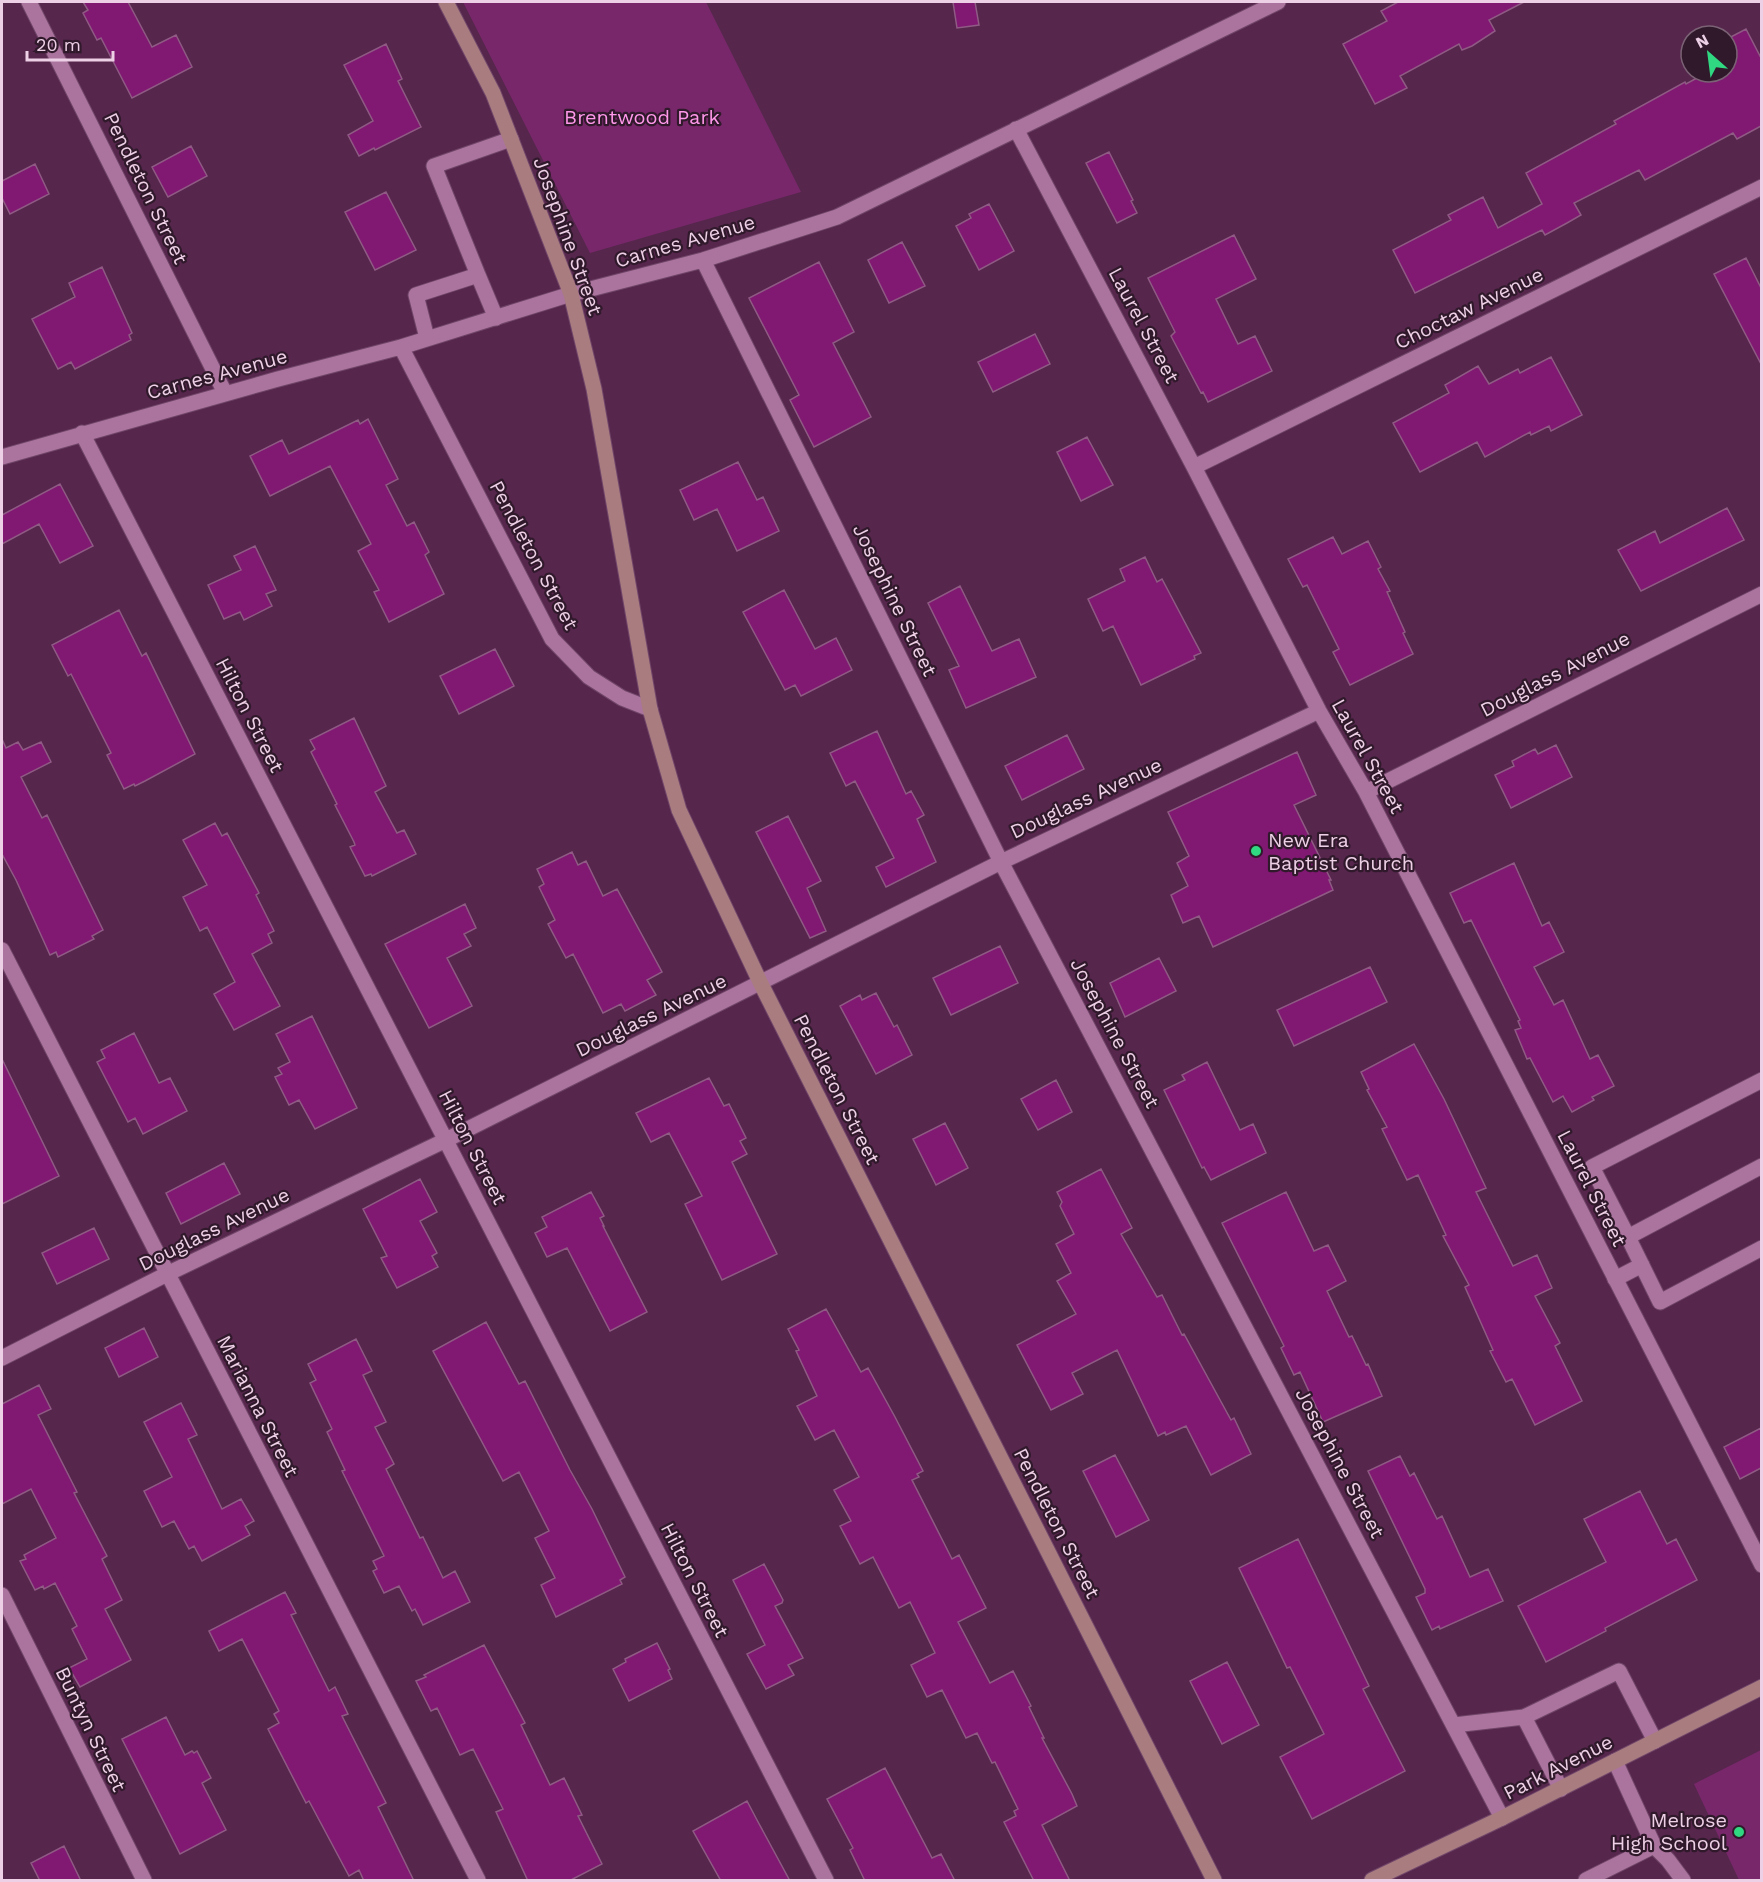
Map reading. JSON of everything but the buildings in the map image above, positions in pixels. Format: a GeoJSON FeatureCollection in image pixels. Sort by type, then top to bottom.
{"type":"FeatureCollection","features":[{"type":"Feature","properties":{"kind":"main road","name":"Josephine Street"},"geometry":{"type":"LineString","coordinates":[[446,2],[493,93],[571,294],[594,389],[650,710]]}},
{"type":"Feature","properties":{"kind":"main road","name":"Pendleton Street"},"geometry":{"type":"LineString","coordinates":[[650,710],[679,810],[760,984],[1214,1881]]}},
{"type":"Feature","properties":{"kind":"main road","name":"Park Avenue"},"geometry":{"type":"LineString","coordinates":[[1372,1881],[1561,1789],[1761,1687]]}},
{"type":"Feature","properties":{"kind":"street","name":"Pendleton Street"},"geometry":{"type":"LineString","coordinates":[[29,2],[225,393]]}},
{"type":"Feature","properties":{"kind":"street","name":"Carnes Avenue"},"geometry":{"type":"LineString","coordinates":[[2,457],[225,393],[402,346],[571,294],[703,260],[837,218],[1278,2]]}},
{"type":"Feature","properties":{"kind":"street","name":"Laurel Street"},"geometry":{"type":"LineString","coordinates":[[1016,129],[1194,467],[1319,711],[1366,792],[1761,1565]]}},
{"type":"Feature","properties":{"kind":"street"},"geometry":{"type":"LineString","coordinates":[[496,318],[434,166],[511,139]]}},
{"type":"Feature","properties":{"kind":"street","name":"Choctaw Avenue"},"geometry":{"type":"LineString","coordinates":[[1194,467],[1761,186]]}},
{"type":"Feature","properties":{"kind":"street","name":"Josephine Street"},"geometry":{"type":"LineString","coordinates":[[703,260],[1001,862],[1502,1818]]}},
{"type":"Feature","properties":{"kind":"street"},"geometry":{"type":"LineString","coordinates":[[427,338],[416,295],[478,275]]}},
{"type":"Feature","properties":{"kind":"street","name":"Pendleton Street"},"geometry":{"type":"LineString","coordinates":[[402,346],[552,639],[589,677],[622,698],[650,710]]}},
{"type":"Feature","properties":{"kind":"street","name":"Hilton Street"},"geometry":{"type":"LineString","coordinates":[[82,433],[826,1881]]}},
{"type":"Feature","properties":{"kind":"street","name":"Douglass Avenue"},"geometry":{"type":"LineString","coordinates":[[1366,792],[1761,594]]}},
{"type":"Feature","properties":{"kind":"street","name":"Douglass Avenue"},"geometry":{"type":"LineString","coordinates":[[2,1358],[167,1274],[446,1140],[1001,862],[1319,711]]}},
{"type":"Feature","properties":{"kind":"street","name":"Marianna Street"},"geometry":{"type":"LineString","coordinates":[[2,950],[478,1881]]}},
{"type":"Feature","properties":{"kind":"street"},"geometry":{"type":"LineString","coordinates":[[1761,1080],[1592,1167],[1660,1302],[1761,1248]]}},
{"type":"Feature","properties":{"kind":"street"},"geometry":{"type":"LineString","coordinates":[[1628,1237],[1761,1166]]}},
{"type":"Feature","properties":{"kind":"street"},"geometry":{"type":"LineString","coordinates":[[1615,1279],[1642,1265]]}},
{"type":"Feature","properties":{"kind":"street","name":"Buntyn Street"},"geometry":{"type":"LineString","coordinates":[[2,1595],[144,1881]]}},
{"type":"Feature","properties":{"kind":"street"},"geometry":{"type":"LineString","coordinates":[[1454,1725],[1524,1717],[1619,1671],[1655,1741]]}},
{"type":"Feature","properties":{"kind":"street"},"geometry":{"type":"LineString","coordinates":[[1524,1717],[1561,1789]]}},
{"type":"Feature","properties":{"kind":"street"},"geometry":{"type":"LineString","coordinates":[[1615,1761],[1654,1846],[1668,1860],[1683,1881]]}},
{"type":"Feature","properties":{"kind":"street"},"geometry":{"type":"LineString","coordinates":[[1586,1881],[1654,1846]]}},
{"type":"Feature","properties":{"kind":"green space","name":"Brentwood Park"},"geometry":{"type":"Polygon","coordinates":[[[463,2],[706,2],[801,192],[590,253],[463,2]]]}},
{"type":"Feature","properties":{"kind":"green space","name":"Melrose High School"},"geometry":{"type":"Polygon","coordinates":[[[1761,1750],[1761,1880],[1739,1880],[1694,1784],[1761,1750]]]}},
{"type":"Feature","properties":{"kind":"place","name":"New Era Baptist Church"},"geometry":{"type":"Point","coordinates":[1256,851]}},
{"type":"Feature","properties":{"kind":"place","name":"Melrose High School"},"geometry":{"type":"Point","coordinates":[1739,1832]}}]}
